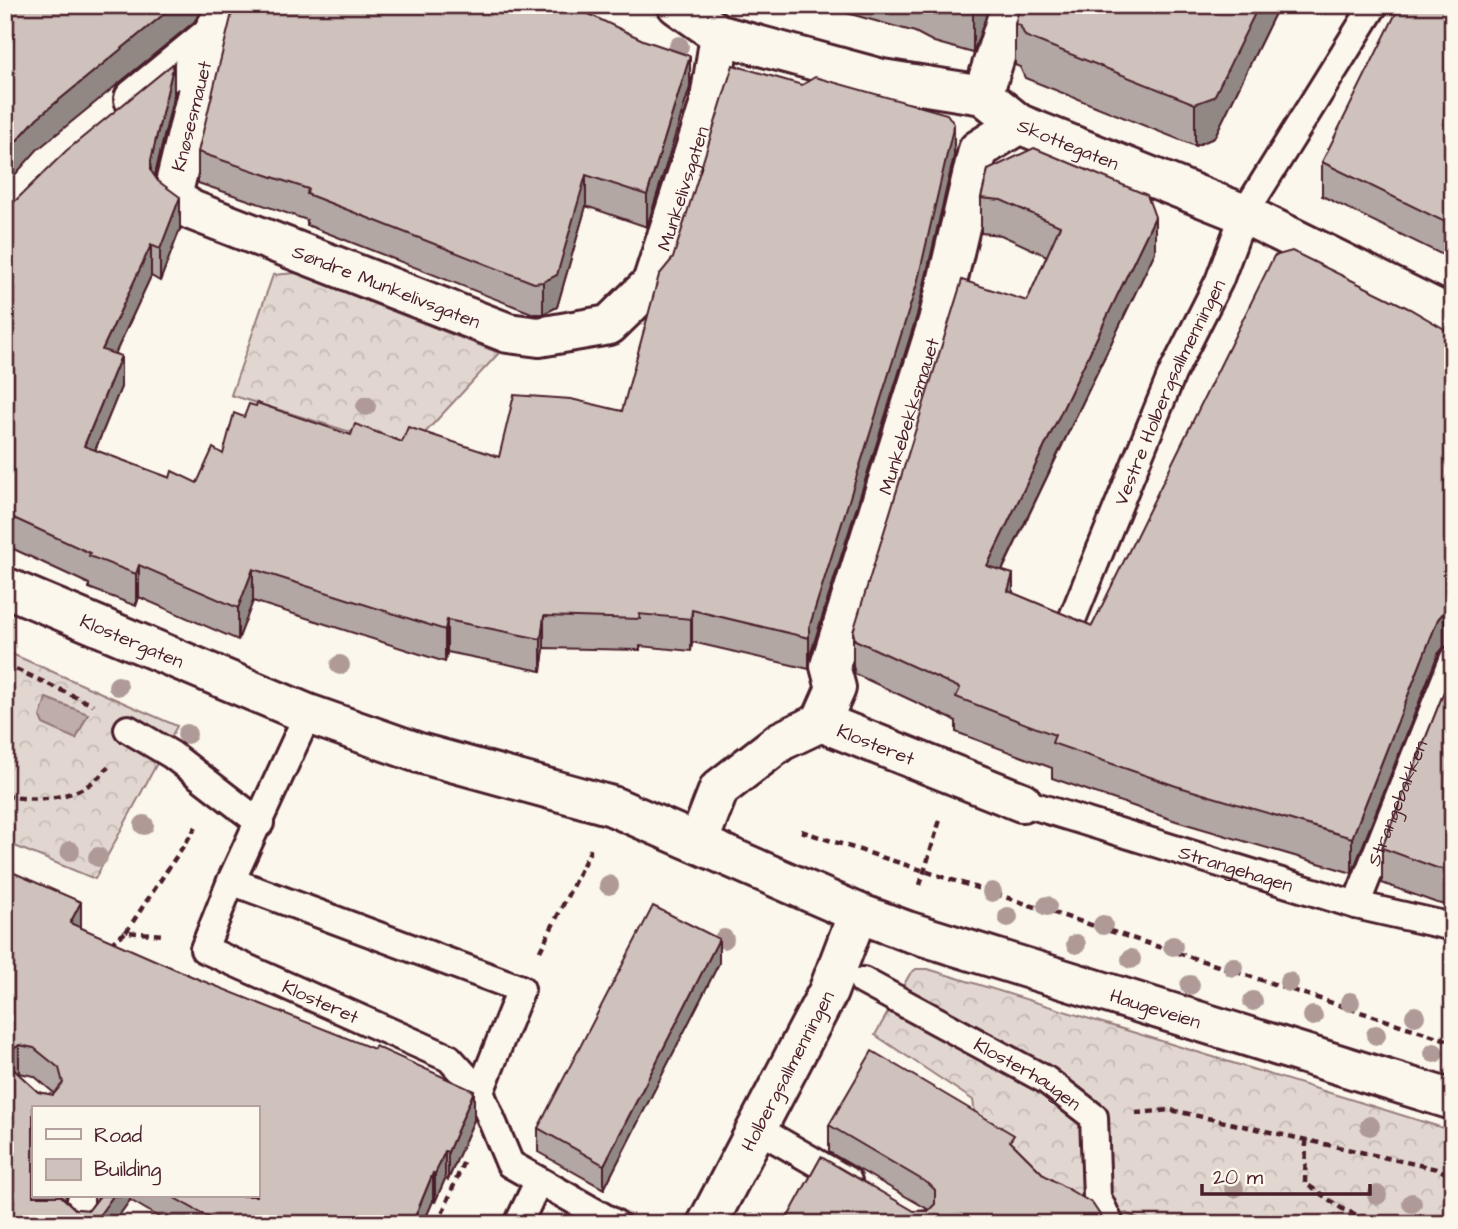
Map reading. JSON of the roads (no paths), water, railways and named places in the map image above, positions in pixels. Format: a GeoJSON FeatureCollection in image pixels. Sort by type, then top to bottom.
{"type":"FeatureCollection","features":[{"type":"Feature","properties":{"kind":"street"},"geometry":{"type":"LineString","coordinates":[[677,5],[720,35],[881,79],[983,95],[1011,5]]}},
{"type":"Feature","properties":{"kind":"street","name":"Knøsesmauet"},"geometry":{"type":"LineString","coordinates":[[104,123],[220,21]]}},
{"type":"Feature","properties":{"kind":"street","name":"Knøsesmauet"},"geometry":{"type":"LineString","coordinates":[[172,196],[220,21]]}},
{"type":"Feature","properties":{"kind":"street","name":"Munkelivsgaten"},"geometry":{"type":"LineString","coordinates":[[609,325],[652,283],[709,106],[720,35]]}},
{"type":"Feature","properties":{"kind":"street","name":"Skottegaten"},"geometry":{"type":"LineString","coordinates":[[983,95],[1018,124],[1244,214],[1453,317]]}},
{"type":"Feature","properties":{"kind":"street","name":"Munkebekksmauet"},"geometry":{"type":"LineString","coordinates":[[821,722],[836,688],[830,666],[938,321],[978,150],[1018,124]]}},
{"type":"Feature","properties":{"kind":"street","name":"Søndre Munkelivsgaten"},"geometry":{"type":"LineString","coordinates":[[172,196],[191,210],[508,333],[539,337],[609,325]]}},
{"type":"Feature","properties":{"kind":"street","name":"Klostergaten"},"geometry":{"type":"LineString","coordinates":[[5,587],[309,714]]}},
{"type":"Feature","properties":{"kind":"street"},"geometry":{"type":"LineString","coordinates":[[309,714],[419,753],[612,806],[858,913]]}},
{"type":"Feature","properties":{"kind":"street","name":"Klosteret"},"geometry":{"type":"LineString","coordinates":[[698,843],[719,789],[781,741],[821,722],[1022,802]]}},
{"type":"Feature","properties":{"kind":"street","name":"Haugeveien"},"geometry":{"type":"LineString","coordinates":[[858,913],[1453,1100]]}},
{"type":"Feature","properties":{"kind":"street","name":"Holbergsallmenningen"},"geometry":{"type":"LineString","coordinates":[[707,1224],[828,992],[858,913]]}},
{"type":"Feature","properties":{"kind":"lane","name":"Vestre Holbergsallmenningen"},"geometry":{"type":"LineString","coordinates":[[1071,622],[1172,373],[1219,281],[1244,214],[1374,5]]}},
{"type":"Feature","properties":{"kind":"lane","name":"Strangebakken"},"geometry":{"type":"LineString","coordinates":[[1356,905],[1453,660]]}},
{"type":"Feature","properties":{"kind":"lane"},"geometry":{"type":"LineString","coordinates":[[309,714],[231,880],[521,989],[480,1092]]}},
{"type":"Feature","properties":{"kind":"lane"},"geometry":{"type":"LineString","coordinates":[[128,729],[172,755],[260,823]]}},
{"type":"Feature","properties":{"kind":"lane","name":"Strangehagen"},"geometry":{"type":"LineString","coordinates":[[1022,802],[1356,905],[1453,927]]}},
{"type":"Feature","properties":{"kind":"lane","name":"Klosteret"},"geometry":{"type":"LineString","coordinates":[[231,880],[204,949],[449,1058],[480,1092],[510,1164],[616,1224]]}},
{"type":"Feature","properties":{"kind":"lane","name":"Klosterhaugen"},"geometry":{"type":"LineString","coordinates":[[863,981],[1046,1080],[1094,1117],[1097,1197],[1110,1224]]}},
{"type":"Feature","properties":{"kind":"lane"},"geometry":{"type":"LineString","coordinates":[[758,1129],[865,1191]]}},
{"type":"Feature","properties":{"kind":"lane"},"geometry":{"type":"LineString","coordinates":[[518,1224],[538,1182]]}},
{"type":"Feature","properties":{"kind":"lane"},"geometry":{"type":"LineString","coordinates":[[82,1198],[77,1220],[83,1224]]}}]}
